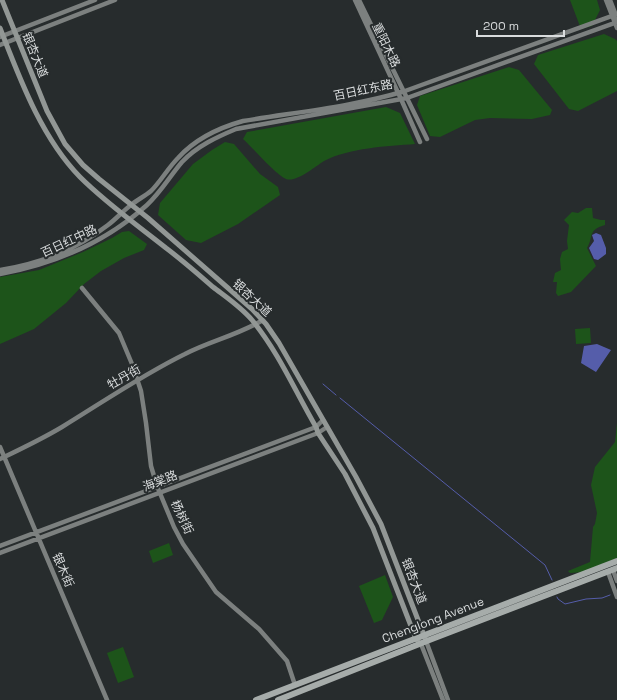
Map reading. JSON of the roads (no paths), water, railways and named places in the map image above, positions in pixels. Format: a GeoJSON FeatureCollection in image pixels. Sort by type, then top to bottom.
{"type":"FeatureCollection","features":[{"type":"Feature","properties":{"kind":"highway","name":"Chenglong Avenue"},"geometry":{"type":"LineString","coordinates":[[278,700],[617,561]]}},
{"type":"Feature","properties":{"kind":"highway","name":"Chenglong Avenue"},"geometry":{"type":"LineString","coordinates":[[256,700],[416,639],[423,640],[613,570]]}},
{"type":"Feature","properties":{"kind":"main road","name":"银杏大道"},"geometry":{"type":"LineString","coordinates":[[2,0],[47,111],[65,144],[83,165],[140,210],[263,320],[280,343],[381,524],[423,640]]}},
{"type":"Feature","properties":{"kind":"main road","name":"银杏大道"},"geometry":{"type":"LineString","coordinates":[[0,28],[2,36],[6,42],[33,106],[49,137],[67,162],[80,177],[122,214],[173,253],[246,314],[269,342],[290,378],[318,432],[345,474],[373,528],[416,639]]}},
{"type":"Feature","properties":{"kind":"street"},"geometry":{"type":"LineString","coordinates":[[2,36],[95,0]]}},
{"type":"Feature","properties":{"kind":"street"},"geometry":{"type":"LineString","coordinates":[[0,45],[115,0]]}},
{"type":"Feature","properties":{"kind":"street","name":"重阳木路"},"geometry":{"type":"LineString","coordinates":[[355,0],[420,142]]}},
{"type":"Feature","properties":{"kind":"street","name":"重阳木路"},"geometry":{"type":"LineString","coordinates":[[359,0],[427,139]]}},
{"type":"Feature","properties":{"kind":"street"},"geometry":{"type":"LineString","coordinates":[[606,0],[615,16]]}},
{"type":"Feature","properties":{"kind":"street"},"geometry":{"type":"LineString","coordinates":[[610,0],[617,28]]}},
{"type":"Feature","properties":{"kind":"street","name":"百日红东路"},"geometry":{"type":"LineString","coordinates":[[132,204],[150,192],[188,148],[202,138],[230,125],[243,121],[384,97],[615,16]]}},
{"type":"Feature","properties":{"kind":"street","name":"百日红东路"},"geometry":{"type":"LineString","coordinates":[[140,210],[156,196],[183,162],[201,146],[236,129],[407,98],[616,22]]}},
{"type":"Feature","properties":{"kind":"street","name":"百日红中路"},"geometry":{"type":"LineString","coordinates":[[0,270],[28,264],[60,253],[82,242],[107,226],[132,204]]}},
{"type":"Feature","properties":{"kind":"street","name":"百日红中路"},"geometry":{"type":"LineString","coordinates":[[0,274],[34,267],[70,254],[110,232],[140,210]]}},
{"type":"Feature","properties":{"kind":"street","name":"杨树街"},"geometry":{"type":"LineString","coordinates":[[82,288],[119,333],[141,391],[151,466],[157,486],[174,527],[183,544],[216,592],[247,618],[276,647],[287,661],[295,685]]}},
{"type":"Feature","properties":{"kind":"street","name":"牡丹街"},"geometry":{"type":"LineString","coordinates":[[2,458],[56,430],[185,354],[263,320]]}},
{"type":"Feature","properties":{"kind":"street","name":"海棠路"},"geometry":{"type":"LineString","coordinates":[[0,546],[316,427],[323,420]]}},
{"type":"Feature","properties":{"kind":"street","name":"海棠路"},"geometry":{"type":"LineString","coordinates":[[0,552],[318,432],[327,427]]}},
{"type":"Feature","properties":{"kind":"street","name":"银木街"},"geometry":{"type":"LineString","coordinates":[[0,447],[2,458],[36,532],[107,700]]}},
{"type":"Feature","properties":{"kind":"street"},"geometry":{"type":"LineString","coordinates":[[613,570],[617,581]]}},
{"type":"Feature","properties":{"kind":"street"},"geometry":{"type":"LineString","coordinates":[[613,570],[617,597]]}},
{"type":"Feature","properties":{"kind":"street","name":"银杏大道"},"geometry":{"type":"LineString","coordinates":[[423,640],[443,700]]}},
{"type":"Feature","properties":{"kind":"street","name":"银杏大道"},"geometry":{"type":"LineString","coordinates":[[423,640],[448,700]]}},
{"type":"Feature","properties":{"kind":"water"},"geometry":{"type":"Polygon","coordinates":[[[596,233],[601,235],[606,248],[606,254],[598,260],[594,259],[589,248],[594,241],[592,235],[596,233]]]}},
{"type":"Feature","properties":{"kind":"water"},"geometry":{"type":"Polygon","coordinates":[[[597,344],[611,350],[596,372],[581,363],[584,346],[597,344]]]}},
{"type":"Feature","properties":{"kind":"waterway"},"geometry":{"type":"LineString","coordinates":[[323,384],[336,395]]}},
{"type":"Feature","properties":{"kind":"waterway"},"geometry":{"type":"LineString","coordinates":[[340,398],[545,565],[552,580]]}},
{"type":"Feature","properties":{"kind":"waterway"},"geometry":{"type":"LineString","coordinates":[[557,597],[565,604],[586,599],[602,598],[610,595]]}}]}
